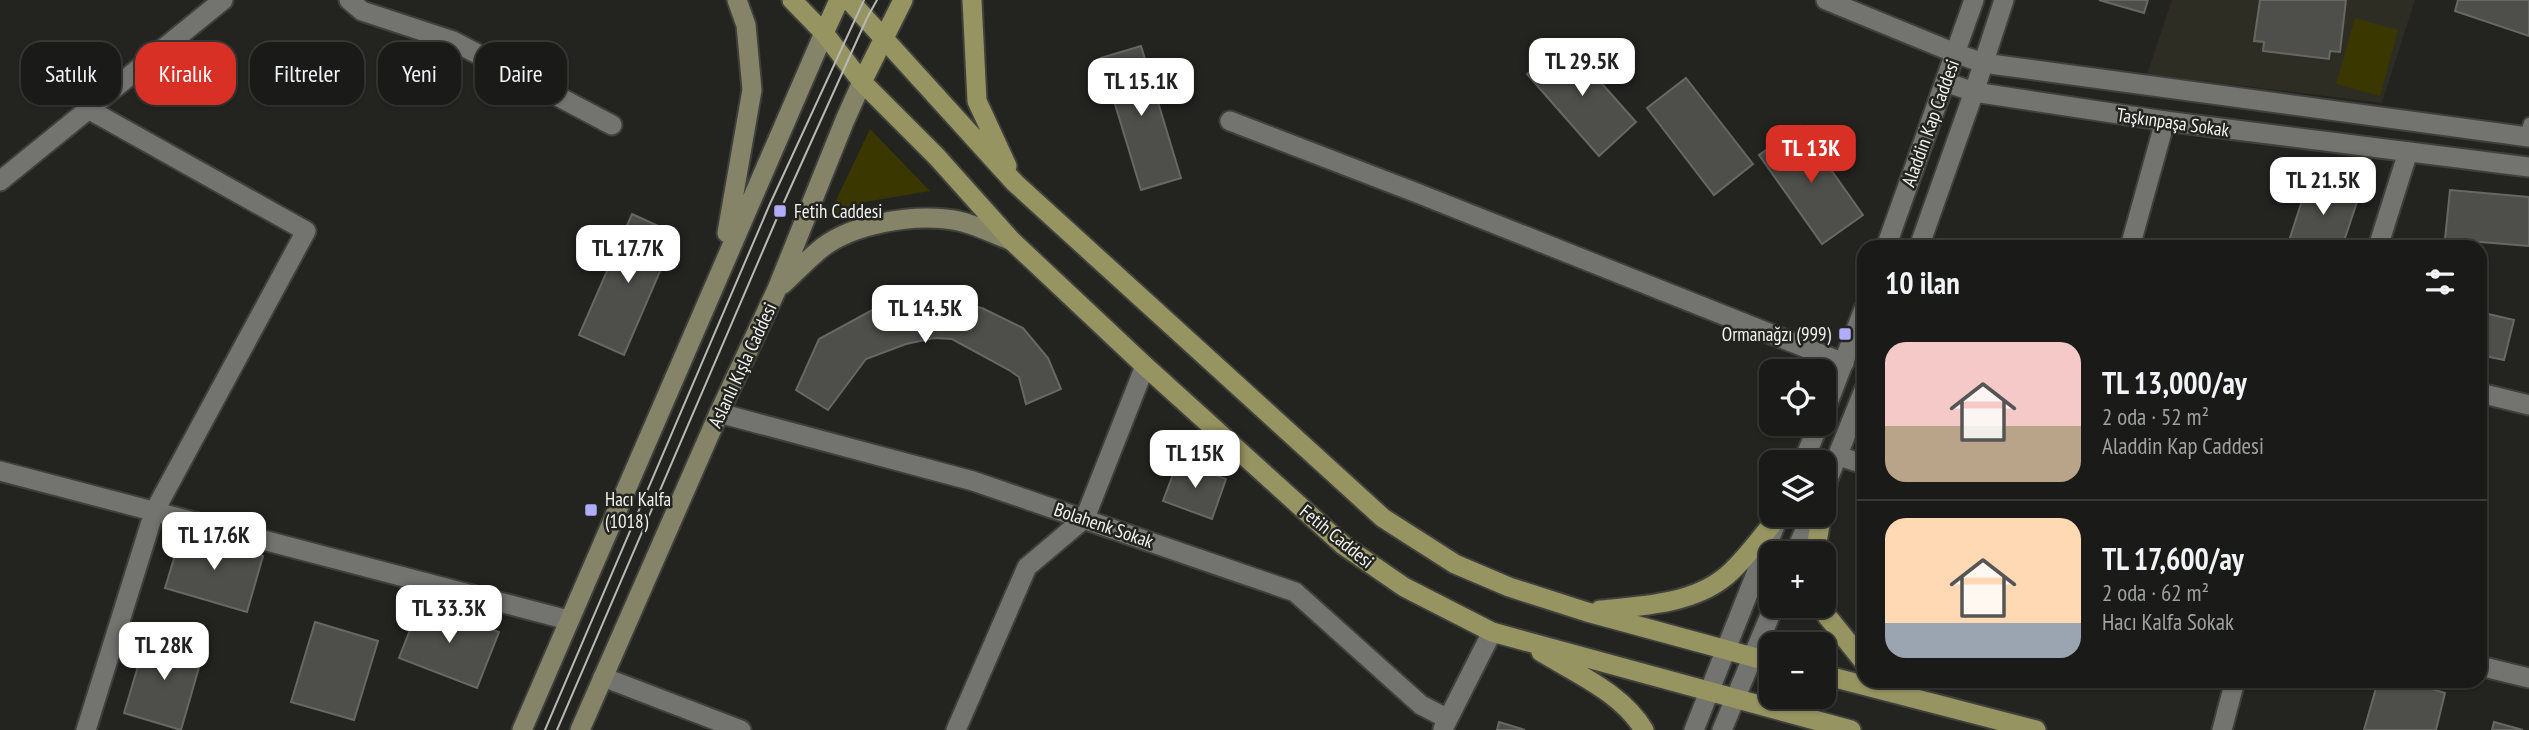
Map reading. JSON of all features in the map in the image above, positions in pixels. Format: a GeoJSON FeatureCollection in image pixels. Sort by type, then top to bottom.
{"type":"FeatureCollection","features":[{"type":"Feature","properties":{"kind":"main road"},"geometry":{"type":"LineString","coordinates":[[721,267],[751,90],[746,24],[737,0]]}},
{"type":"Feature","properties":{"kind":"main road","name":"Fetih Caddesi"},"geometry":{"type":"LineString","coordinates":[[792,0],[824,33],[862,82],[937,157],[1012,241],[1343,545],[1404,587],[1492,632],[1851,730]]}},
{"type":"Feature","properties":{"kind":"main road"},"geometry":{"type":"LineString","coordinates":[[522,730],[839,0]]}},
{"type":"Feature","properties":{"kind":"main road"},"geometry":{"type":"LineString","coordinates":[[849,0],[1015,183],[1383,518],[1455,564],[1509,587],[1587,612],[1759,658]]}},
{"type":"Feature","properties":{"kind":"main road","name":"Aslanlı Kışla Caddesi"},"geometry":{"type":"LineString","coordinates":[[580,730],[719,413],[778,289],[845,120],[883,36],[903,0]]}},
{"type":"Feature","properties":{"kind":"main road"},"geometry":{"type":"LineString","coordinates":[[972,0],[977,101],[1015,183]]}},
{"type":"Feature","properties":{"kind":"main road"},"geometry":{"type":"LineString","coordinates":[[778,289],[824,246],[872,223],[946,219],[1012,241]]}},
{"type":"Feature","properties":{"kind":"main road"},"geometry":{"type":"LineString","coordinates":[[1587,612],[1644,606],[1696,594],[1725,577],[1769,527]]}},
{"type":"Feature","properties":{"kind":"main road"},"geometry":{"type":"LineString","coordinates":[[1829,618],[1857,653]]}},
{"type":"Feature","properties":{"kind":"main road"},"geometry":{"type":"LineString","coordinates":[[1522,640],[1612,695],[1636,718],[1644,730]]}},
{"type":"Feature","properties":{"kind":"main road"},"geometry":{"type":"LineString","coordinates":[[1836,678],[1857,683]]}},
{"type":"Feature","properties":{"kind":"main road"},"geometry":{"type":"LineString","coordinates":[[1877,688],[2036,730]]}},
{"type":"Feature","properties":{"kind":"main road"},"geometry":{"type":"LineString","coordinates":[[1896,688],[1906,695]]}},
{"type":"Feature","properties":{"kind":"street"},"geometry":{"type":"LineString","coordinates":[[0,181],[223,0]]}},
{"type":"Feature","properties":{"kind":"street"},"geometry":{"type":"LineString","coordinates":[[348,0],[362,11],[453,41],[612,125]]}},
{"type":"Feature","properties":{"kind":"street"},"geometry":{"type":"LineString","coordinates":[[1826,0],[1983,64],[2528,132]]}},
{"type":"Feature","properties":{"kind":"street","name":"Aladdin Kap Caddesi"},"geometry":{"type":"LineString","coordinates":[[1889,240],[1974,0]]}},
{"type":"Feature","properties":{"kind":"street","name":"Aladdin Kap Caddesi"},"geometry":{"type":"LineString","coordinates":[[1921,240],[2004,0]]}},
{"type":"Feature","properties":{"kind":"street","name":"Taşkınpaşa Sokak"},"geometry":{"type":"LineString","coordinates":[[1945,82],[1974,92],[2165,121],[2529,167]]}},
{"type":"Feature","properties":{"kind":"street"},"geometry":{"type":"LineString","coordinates":[[86,730],[154,512],[306,231],[88,109]]}},
{"type":"Feature","properties":{"kind":"street"},"geometry":{"type":"LineString","coordinates":[[1230,121],[1844,363]]}},
{"type":"Feature","properties":{"kind":"street"},"geometry":{"type":"LineString","coordinates":[[2132,240],[2165,121]]}},
{"type":"Feature","properties":{"kind":"street"},"geometry":{"type":"LineString","coordinates":[[2380,240],[2408,152]]}},
{"type":"Feature","properties":{"kind":"street"},"geometry":{"type":"LineString","coordinates":[[1836,383],[1857,328]]}},
{"type":"Feature","properties":{"kind":"street"},"geometry":{"type":"LineString","coordinates":[[956,730],[1027,566],[1085,518],[1145,366]]}},
{"type":"Feature","properties":{"kind":"street"},"geometry":{"type":"LineString","coordinates":[[2487,395],[2529,405]]}},
{"type":"Feature","properties":{"kind":"street"},"geometry":{"type":"LineString","coordinates":[[1836,461],[1857,408]]}},
{"type":"Feature","properties":{"kind":"street","name":"Bolahenk Sokak"},"geometry":{"type":"LineString","coordinates":[[719,413],[973,481],[1295,592],[1445,724]]}},
{"type":"Feature","properties":{"kind":"street"},"geometry":{"type":"LineString","coordinates":[[1838,456],[1857,462]]}},
{"type":"Feature","properties":{"kind":"street"},"geometry":{"type":"LineString","coordinates":[[0,471],[568,620]]}},
{"type":"Feature","properties":{"kind":"street"},"geometry":{"type":"LineString","coordinates":[[1694,730],[1774,527]]}},
{"type":"Feature","properties":{"kind":"street"},"geometry":{"type":"LineString","coordinates":[[1445,724],[1492,632]]}},
{"type":"Feature","properties":{"kind":"street"},"geometry":{"type":"LineString","coordinates":[[1722,730],[1735,699],[1759,663]]}},
{"type":"Feature","properties":{"kind":"street"},"geometry":{"type":"LineString","coordinates":[[2487,668],[2529,678]]}},
{"type":"Feature","properties":{"kind":"street"},"geometry":{"type":"LineString","coordinates":[[603,677],[741,730]]}},
{"type":"Feature","properties":{"kind":"street"},"geometry":{"type":"LineString","coordinates":[[2222,730],[2233,688]]}},
{"type":"Feature","properties":{"kind":"shaded area"},"geometry":{"type":"Polygon","coordinates":[[[2172,0],[2415,0],[2382,103],[2147,74],[2172,0]]]}},
{"type":"Feature","properties":{"kind":"shaded area"},"geometry":{"type":"Polygon","coordinates":[[[2355,18],[2398,30],[2380,96],[2336,84],[2355,18]]]}},
{"type":"Feature","properties":{"kind":"shaded area"},"geometry":{"type":"Polygon","coordinates":[[[870,129],[930,191],[865,202],[828,217],[870,129]]]}},
{"type":"Feature","properties":{"kind":"building"},"geometry":{"type":"Polygon","coordinates":[[[2099,0],[2148,0],[2144,13],[2099,0]]]}},
{"type":"Feature","properties":{"kind":"building"},"geometry":{"type":"Polygon","coordinates":[[[2260,0],[2346,0],[2340,52],[2330,51],[2329,59],[2263,51],[2264,42],[2254,41],[2260,0]]]}},
{"type":"Feature","properties":{"kind":"building"},"geometry":{"type":"Polygon","coordinates":[[[2458,0],[2529,0],[2529,36],[2455,11],[2458,0]]]}},
{"type":"Feature","properties":{"kind":"building"},"geometry":{"type":"Polygon","coordinates":[[[1564,41],[1636,122],[1599,156],[1527,74],[1564,41]]]}},
{"type":"Feature","properties":{"kind":"building"},"geometry":{"type":"Polygon","coordinates":[[[1141,46],[1181,178],[1141,190],[1101,58],[1141,46]]]}},
{"type":"Feature","properties":{"kind":"building"},"geometry":{"type":"Polygon","coordinates":[[[1686,78],[1753,164],[1714,195],[1647,108],[1686,78]]]}},
{"type":"Feature","properties":{"kind":"building"},"geometry":{"type":"Polygon","coordinates":[[[1800,126],[1863,215],[1822,244],[1759,155],[1800,126]]]}},
{"type":"Feature","properties":{"kind":"building"},"geometry":{"type":"Polygon","coordinates":[[[2309,179],[2359,196],[2344,240],[2289,240],[2309,179]]]}},
{"type":"Feature","properties":{"kind":"building"},"geometry":{"type":"Polygon","coordinates":[[[2450,190],[2529,197],[2529,246],[2487,242],[2487,240],[2445,239],[2450,190]]]}},
{"type":"Feature","properties":{"kind":"building"},"geometry":{"type":"Polygon","coordinates":[[[632,214],[676,234],[624,355],[579,335],[632,214]]]}},
{"type":"Feature","properties":{"kind":"building"},"geometry":{"type":"Polygon","coordinates":[[[930,296],[982,308],[1023,328],[1048,358],[1061,389],[1026,404],[1019,377],[952,339],[934,338],[906,344],[866,359],[828,410],[796,390],[819,339],[887,302],[930,296]]]}},
{"type":"Feature","properties":{"kind":"building"},"geometry":{"type":"Polygon","coordinates":[[[2487,314],[2514,320],[2504,360],[2487,356],[2487,314]]]}},
{"type":"Feature","properties":{"kind":"building"},"geometry":{"type":"Polygon","coordinates":[[[1178,461],[1226,479],[1212,519],[1163,501],[1178,461]]]}},
{"type":"Feature","properties":{"kind":"building"},"geometry":{"type":"Polygon","coordinates":[[[182,532],[263,556],[247,612],[165,588],[182,532]]]}},
{"type":"Feature","properties":{"kind":"building"},"geometry":{"type":"Polygon","coordinates":[[[421,602],[499,632],[477,688],[399,658],[421,602]]]}},
{"type":"Feature","properties":{"kind":"building"},"geometry":{"type":"Polygon","coordinates":[[[315,622],[378,641],[354,720],[291,702],[315,622]]]}},
{"type":"Feature","properties":{"kind":"building"},"geometry":{"type":"Polygon","coordinates":[[[148,633],[204,650],[181,730],[124,713],[148,633]]]}},
{"type":"Feature","properties":{"kind":"building"},"geometry":{"type":"Polygon","coordinates":[[[2376,688],[2428,688],[2445,693],[2436,730],[2364,730],[2376,688]]]}},
{"type":"Feature","properties":{"kind":"building"},"geometry":{"type":"Polygon","coordinates":[[[1499,722],[1525,730],[1497,730],[1499,722]]]}},
{"type":"Feature","properties":{"kind":"building"},"geometry":{"type":"Polygon","coordinates":[[[2494,722],[2523,730],[2492,730],[2494,722]]]}},
{"type":"Feature","properties":{"kind":"tram line"},"geometry":{"type":"LineString","coordinates":[[545,730],[769,206],[864,0]]}},
{"type":"Feature","properties":{"kind":"tram line"},"geometry":{"type":"LineString","coordinates":[[557,730],[780,211],[877,0]]}},
{"type":"Feature","properties":{"kind":"place","name":"Fetih Caddesi"},"geometry":{"type":"Point","coordinates":[780,211]}},
{"type":"Feature","properties":{"kind":"place","name":"Ormanağzı (999)"},"geometry":{"type":"Point","coordinates":[1845,334]}},
{"type":"Feature","properties":{"kind":"place","name":"Hacı Kalfa (1018)"},"geometry":{"type":"Point","coordinates":[591,510]}}]}
